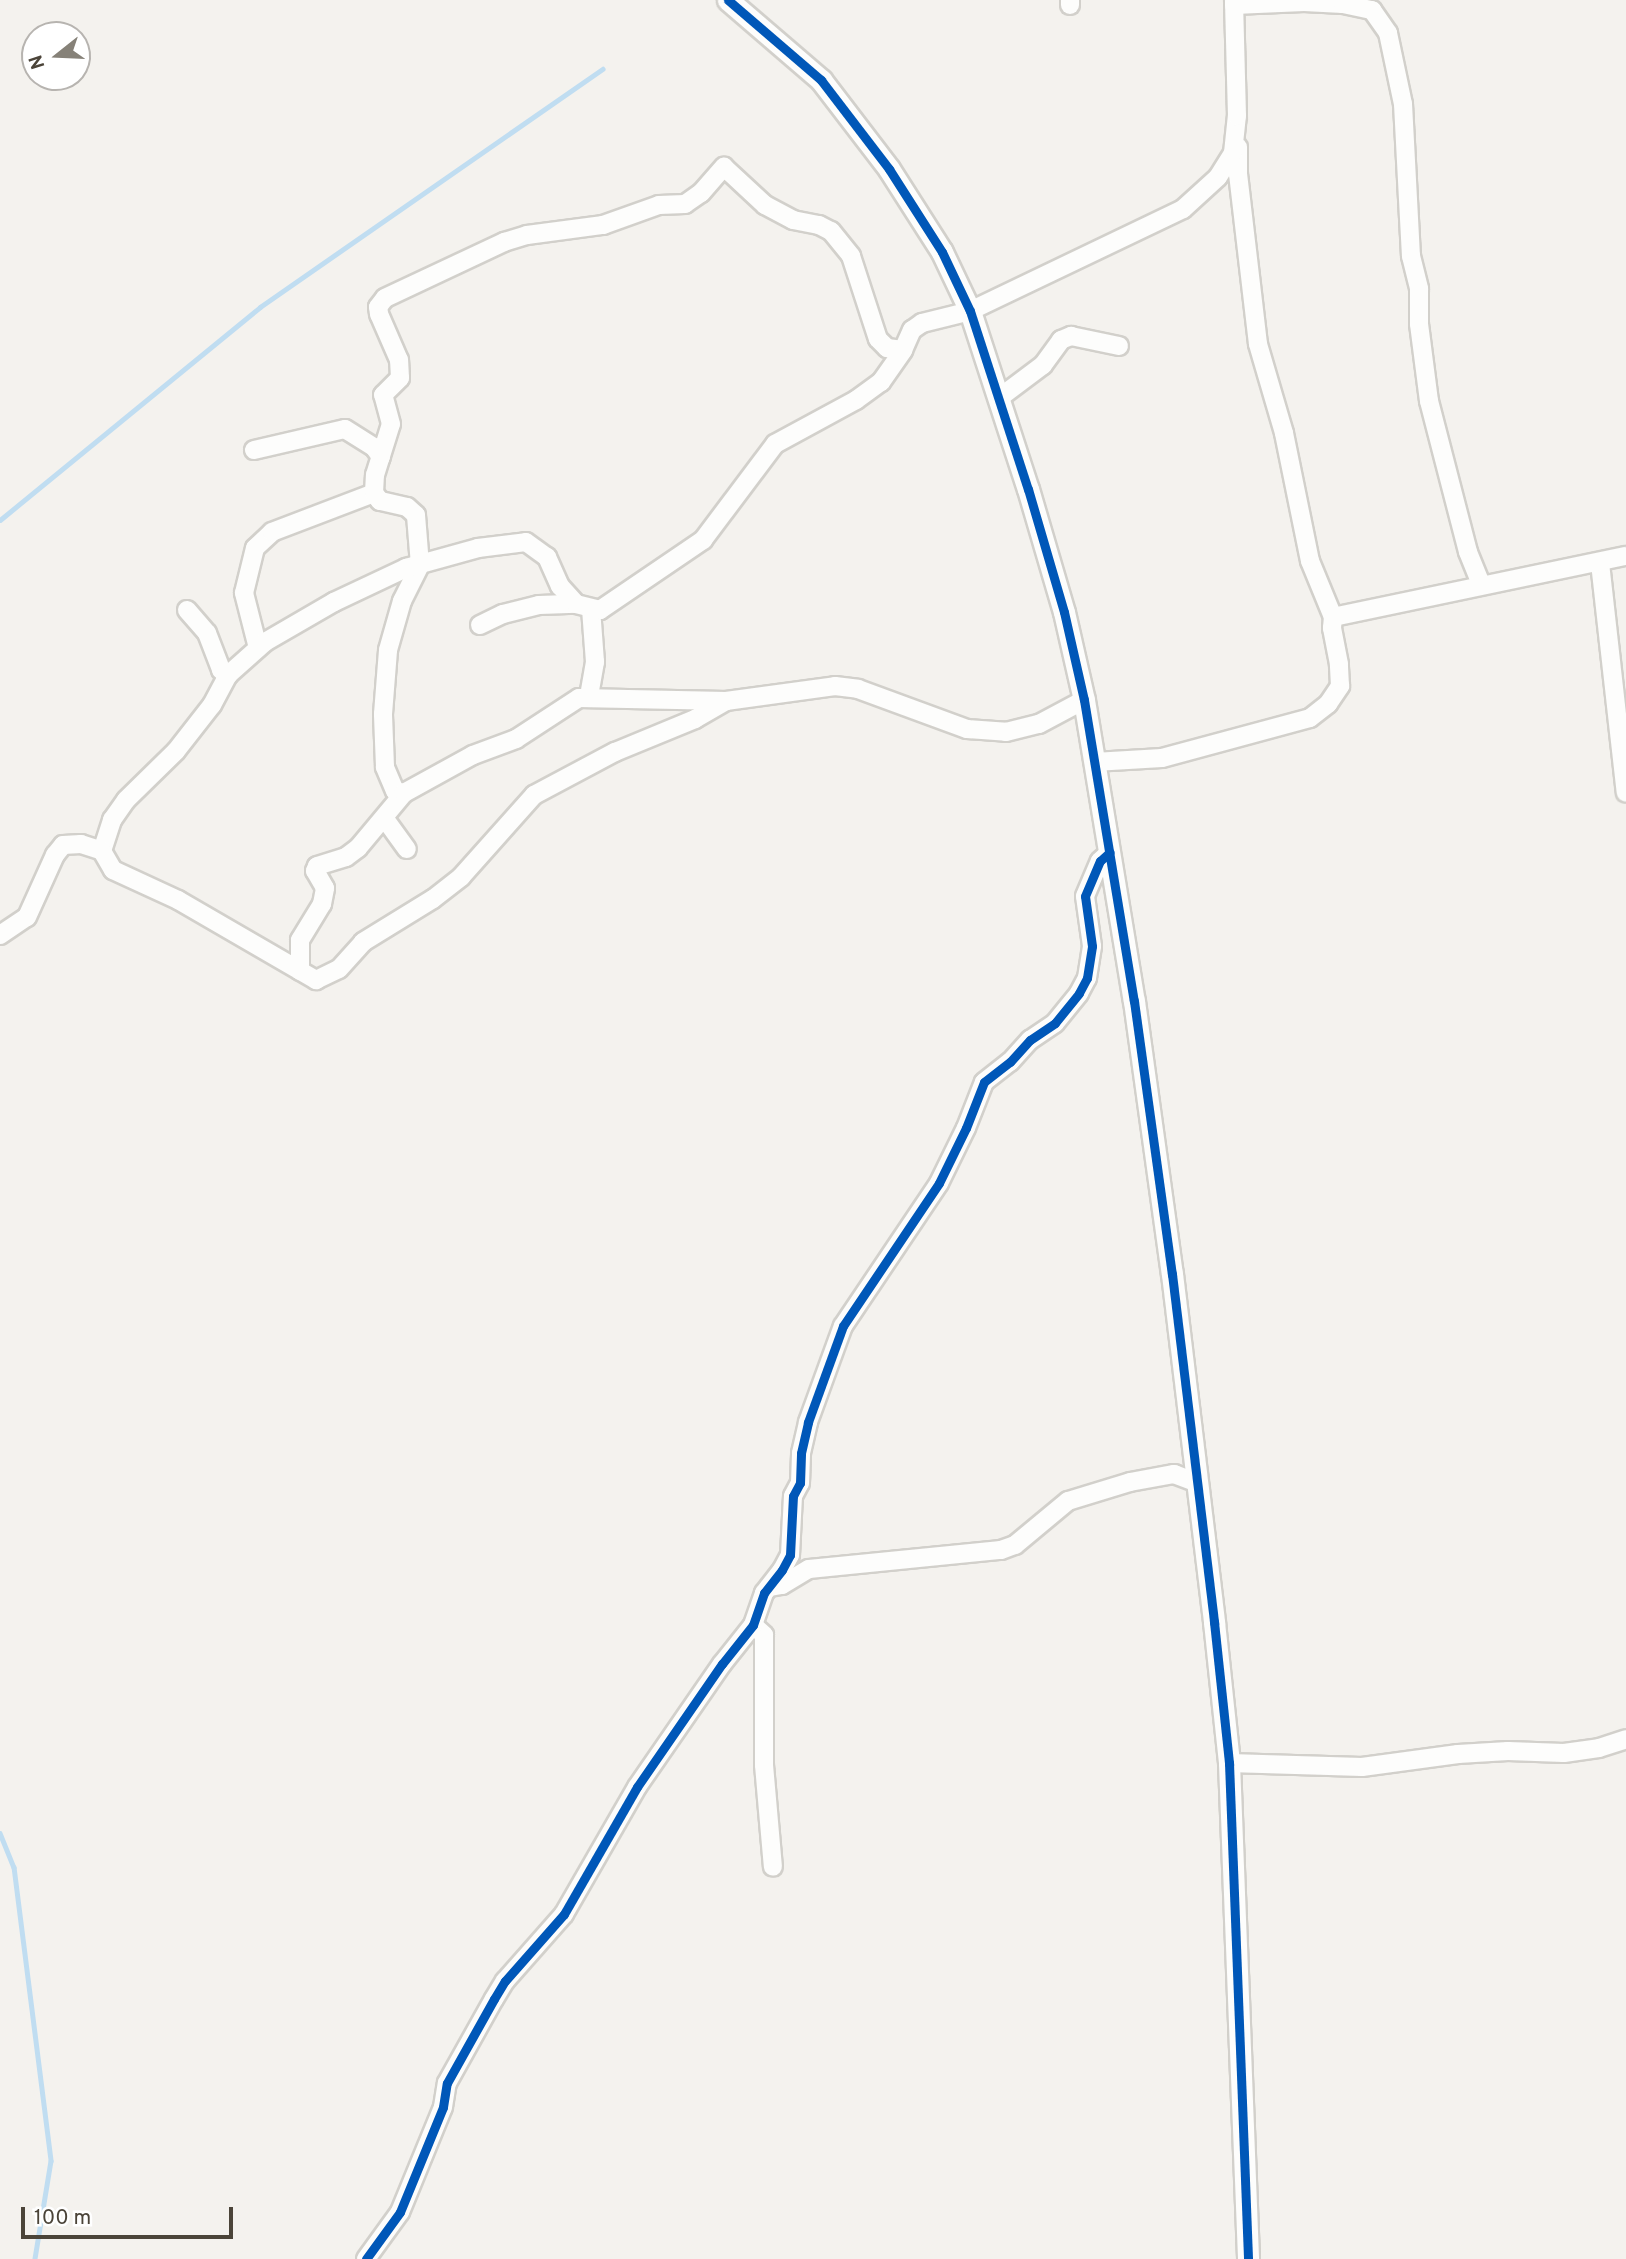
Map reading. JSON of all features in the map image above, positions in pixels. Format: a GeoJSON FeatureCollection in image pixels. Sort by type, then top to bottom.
{"type":"FeatureCollection","features":[{"type":"Feature","properties":{"kind":"street"},"geometry":{"type":"LineString","coordinates":[[728,0],[821,80],[890,169],[942,252],[970,311],[1064,612],[1084,700],[1110,852],[1159,1179],[1198,1483],[1229,1763],[1248,2259]]}},
{"type":"Feature","properties":{"kind":"street"},"geometry":{"type":"LineString","coordinates":[[1094,762],[1162,758],[1310,718],[1328,704],[1340,686],[1333,617],[1310,561],[1284,433],[1258,344],[1238,174],[1234,3],[1343,4],[1373,10],[1388,33],[1402,104],[1410,256],[1419,289],[1419,324],[1429,401],[1468,552],[1481,584]]}},
{"type":"Feature","properties":{"kind":"street"},"geometry":{"type":"LineString","coordinates":[[480,625],[503,614],[539,605],[600,610],[632,592],[703,540],[775,444],[856,400],[881,382],[912,330],[922,323],[970,311],[1183,209],[1218,177],[1233,153],[1237,116]]}},
{"type":"Feature","properties":{"kind":"street"},"geometry":{"type":"LineString","coordinates":[[404,793],[395,791],[385,768],[383,714],[388,650],[401,601],[420,565],[416,515],[407,507],[380,501],[374,493],[375,475],[391,424],[383,395],[400,378],[399,360],[379,314],[378,307],[385,298],[504,242],[527,235],[603,225],[659,205],[685,204],[701,193],[724,167],[765,205],[793,220],[818,225],[831,231],[851,256],[878,339],[887,348],[902,350]]}},
{"type":"Feature","properties":{"kind":"street"},"geometry":{"type":"LineString","coordinates":[[999,398],[1042,365],[1061,340],[1071,336],[1119,346]]}},
{"type":"Feature","properties":{"kind":"street"},"geometry":{"type":"LineString","coordinates":[[254,450],[345,429],[374,447],[382,457]]}},
{"type":"Feature","properties":{"kind":"street"},"geometry":{"type":"LineString","coordinates":[[258,648],[244,593],[255,548],[272,532],[374,493]]}},
{"type":"Feature","properties":{"kind":"street"},"geometry":{"type":"LineString","coordinates":[[102,851],[112,820],[126,800],[176,751],[212,705],[228,675],[258,648],[334,602],[406,568],[478,548],[526,542],[547,557],[560,586],[583,607],[595,662],[589,696]]}},
{"type":"Feature","properties":{"kind":"street"},"geometry":{"type":"LineString","coordinates":[[1333,617],[1363,613],[1481,584],[1626,556]]}},
{"type":"Feature","properties":{"kind":"street"},"geometry":{"type":"LineString","coordinates":[[1600,563],[1626,793]]}},
{"type":"Feature","properties":{"kind":"street"},"geometry":{"type":"LineString","coordinates":[[187,610],[207,633],[221,670],[228,675]]}},
{"type":"Feature","properties":{"kind":"street"},"geometry":{"type":"LineString","coordinates":[[300,971],[300,940],[321,904],[325,888],[315,871],[317,866],[346,857],[358,848],[385,819],[404,793],[474,755],[516,739],[579,698],[589,696],[726,701],[835,686],[858,689],[967,729],[1006,732],[1040,724],[1084,700]]}},
{"type":"Feature","properties":{"kind":"street"},"geometry":{"type":"LineString","coordinates":[[0,935],[27,917],[55,855],[63,845],[81,844],[102,851],[113,870],[178,900],[316,980],[339,969],[363,943],[433,899],[461,877],[534,794],[626,747],[695,719],[726,701]]}},
{"type":"Feature","properties":{"kind":"street"},"geometry":{"type":"LineString","coordinates":[[385,819],[407,849]]}},
{"type":"Feature","properties":{"kind":"street"},"geometry":{"type":"LineString","coordinates":[[366,2259],[400,2212],[443,2107],[447,2083],[494,1999],[505,1981],[565,1914],[637,1787],[722,1664],[753,1625],[769,1587],[790,1555],[793,1496],[800,1483],[801,1453],[808,1422],[843,1326],[939,1183],[966,1128],[984,1082],[1010,1062],[1030,1040],[1055,1023],[1079,993],[1087,978],[1092,946],[1086,897],[1100,861],[1110,852]]}},
{"type":"Feature","properties":{"kind":"street"},"geometry":{"type":"LineString","coordinates":[[769,1587],[782,1585],[809,1569],[1001,1550],[1015,1545],[1068,1500],[1130,1482],[1174,1474],[1198,1483]]}},
{"type":"Feature","properties":{"kind":"street"},"geometry":{"type":"LineString","coordinates":[[753,1625],[764,1635],[764,1765],[773,1867]]}},
{"type":"Feature","properties":{"kind":"street"},"geometry":{"type":"LineString","coordinates":[[1229,1763],[1362,1767],[1458,1754],[1508,1751],[1564,1753],[1599,1748],[1626,1739]]}},
{"type":"Feature","properties":{"kind":"waterway"},"geometry":{"type":"LineString","coordinates":[[0,520],[260,307],[602,69]]}},
{"type":"Feature","properties":{"kind":"waterway"},"geometry":{"type":"LineString","coordinates":[[0,1833],[14,1867],[51,2161],[35,2259]]}},
{"type":"Feature","properties":{"kind":"cycle path"},"geometry":{"type":"LineString","coordinates":[[728,0],[821,80],[889,169],[942,252],[970,311],[1028,489],[1064,612],[1084,700],[1134,1001],[1172,1274],[1214,1622],[1229,1763],[1248,2259]]}},
{"type":"Feature","properties":{"kind":"cycle path"},"geometry":{"type":"LineString","coordinates":[[366,2259],[400,2212],[443,2107],[447,2083],[494,1999],[505,1981],[564,1914],[637,1787],[722,1664],[753,1625],[764,1593],[790,1555],[793,1496],[800,1483],[801,1453],[808,1422],[843,1326],[939,1183],[966,1128],[984,1082],[1010,1062],[1030,1040],[1055,1023],[1079,993],[1087,978],[1092,946],[1085,896],[1100,861],[1110,852]]}}]}
